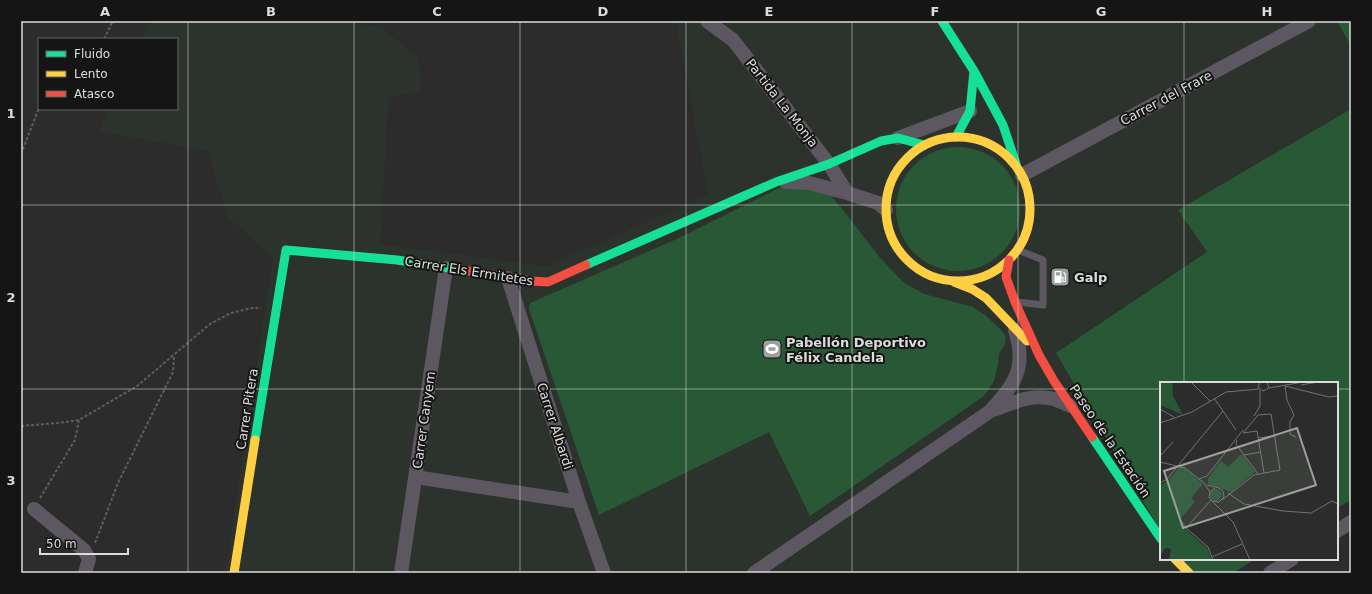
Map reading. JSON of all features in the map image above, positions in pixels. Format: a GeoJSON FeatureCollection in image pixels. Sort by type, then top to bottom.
{"type":"FeatureCollection","features":[{"type":"Feature","properties":{"kind":"street","name":"Partida La Monja"},"geometry":{"type":"LineString","coordinates":[[707,21],[732,40],[829,164],[847,193]]}},
{"type":"Feature","properties":{"kind":"street"},"geometry":{"type":"LineString","coordinates":[[942,21],[974,70],[1003,125],[1029,193],[1031,213],[1027,232],[1018,250],[1010,260],[992,273],[972,280],[950,280],[933,276],[918,269],[904,257],[894,243],[888,227],[886,210],[888,190],[896,172],[908,157],[924,146],[939,139],[956,137],[979,140],[1001,150],[1020,171]]}},
{"type":"Feature","properties":{"kind":"street","name":"Carrer del Frare"},"geometry":{"type":"LineString","coordinates":[[1020,171],[1309,21]]}},
{"type":"Feature","properties":{"kind":"street"},"geometry":{"type":"LineString","coordinates":[[956,137],[970,111],[974,70]]}},
{"type":"Feature","properties":{"kind":"street"},"geometry":{"type":"LineString","coordinates":[[898,138],[970,111]]}},
{"type":"Feature","properties":{"kind":"street","name":"Carrer Els Ermitetes"},"geometry":{"type":"LineString","coordinates":[[286,250],[397,260],[532,282],[548,282],[776,182],[829,164],[881,141],[898,138],[924,146]]}},
{"type":"Feature","properties":{"kind":"street","name":"Carrer Els Ermitetes"},"geometry":{"type":"LineString","coordinates":[[776,182],[809,182],[878,204],[886,210]]}},
{"type":"Feature","properties":{"kind":"street","name":"Carrer Pitera"},"geometry":{"type":"LineString","coordinates":[[234,573],[286,250]]}},
{"type":"Feature","properties":{"kind":"street","name":"Paseo de la Estación"},"geometry":{"type":"LineString","coordinates":[[1010,260],[1006,277],[1015,302],[1039,355],[1054,381],[1160,539]]}},
{"type":"Feature","properties":{"kind":"street","name":"Carrer Canyem"},"geometry":{"type":"LineString","coordinates":[[401,573],[446,268]]}},
{"type":"Feature","properties":{"kind":"street","name":"Carrer Albardi"},"geometry":{"type":"LineString","coordinates":[[508,278],[604,573]]}},
{"type":"Feature","properties":{"kind":"street","name":"Paseo de la Estación"},"geometry":{"type":"LineString","coordinates":[[950,280],[972,289],[986,298],[1039,355]]}},
{"type":"Feature","properties":{"kind":"street"},"geometry":{"type":"LineString","coordinates":[[754,573],[989,412],[1004,396],[1015,380],[1018,370],[1018,340],[1014,328]]}},
{"type":"Feature","properties":{"kind":"street"},"geometry":{"type":"LineString","coordinates":[[1041,397],[1052,388],[1054,381]]}},
{"type":"Feature","properties":{"kind":"street"},"geometry":{"type":"LineString","coordinates":[[989,412],[1025,398],[1041,397],[1054,399],[1072,407]]}},
{"type":"Feature","properties":{"kind":"street"},"geometry":{"type":"LineString","coordinates":[[415,477],[580,502]]}},
{"type":"Feature","properties":{"kind":"street"},"geometry":{"type":"LineString","coordinates":[[34,509],[84,550],[89,559],[86,573]]}},
{"type":"Feature","properties":{"kind":"street"},"geometry":{"type":"LineString","coordinates":[[1338,530],[1351,522]]}},
{"type":"Feature","properties":{"kind":"street"},"geometry":{"type":"LineString","coordinates":[[1176,560],[1189,573]]}},
{"type":"Feature","properties":{"kind":"street"},"geometry":{"type":"LineString","coordinates":[[1270,573],[1290,560]]}},
{"type":"Feature","properties":{"kind":"lane"},"geometry":{"type":"LineString","coordinates":[[1015,302],[1043,305],[1043,260],[1018,250]]}},
{"type":"Feature","properties":{"kind":"path"},"geometry":{"type":"LineString","coordinates":[[104,38],[113,21]]}},
{"type":"Feature","properties":{"kind":"path"},"geometry":{"type":"LineString","coordinates":[[21,154],[38,110]]}},
{"type":"Feature","properties":{"kind":"path"},"geometry":{"type":"LineString","coordinates":[[21,426],[79,420],[138,386],[210,324],[231,313],[252,308],[277,308]]}},
{"type":"Feature","properties":{"kind":"path"},"geometry":{"type":"LineString","coordinates":[[89,559],[118,483],[173,372],[174,355]]}},
{"type":"Feature","properties":{"kind":"path"},"geometry":{"type":"LineString","coordinates":[[34,509],[75,440],[79,420]]}},
{"type":"Feature","properties":{"kind":"shaded area"},"geometry":{"type":"Polygon","coordinates":[[[151,21],[343,21],[382,28],[419,58],[421,90],[389,98],[380,244],[547,266],[708,195],[676,21],[1337,21],[1351,46],[1351,109],[1178,210],[1207,252],[1056,353],[1160,530],[1160,560],[1178,560],[1185,573],[225,573],[273,258],[227,216],[208,151],[98,131],[108,110],[178,110],[178,38],[142,38],[151,21]]]}},
{"type":"Feature","properties":{"kind":"green space"},"geometry":{"type":"Polygon","coordinates":[[[1337,21],[1351,21],[1351,46],[1337,21]]]}},
{"type":"Feature","properties":{"kind":"green space"},"geometry":{"type":"Polygon","coordinates":[[[1351,109],[1351,500],[1338,507],[1338,382],[1160,382],[1160,530],[1056,353],[1207,252],[1178,210],[1351,109]]]}},
{"type":"Feature","properties":{"kind":"green space"},"geometry":{"type":"Polygon","coordinates":[[[958,147],[970,148],[982,152],[993,157],[1002,165],[1010,174],[1015,185],[1019,197],[1019,221],[1015,233],[1010,244],[1002,253],[993,261],[982,266],[970,270],[958,271],[946,270],[934,266],[923,261],[914,253],[906,244],[901,233],[897,221],[896,209],[897,197],[901,185],[906,174],[914,165],[923,157],[934,152],[946,148],[958,147]]]}},
{"type":"Feature","properties":{"kind":"green space","name":"Pabellón Deportivo Félix Candela"},"geometry":{"type":"Polygon","coordinates":[[[781,187],[811,189],[831,196],[881,259],[903,282],[924,294],[973,307],[985,315],[1006,337],[1005,344],[999,354],[994,381],[984,396],[810,516],[769,432],[599,515],[529,309],[530,303],[679,238],[781,187]]]}},
{"type":"Feature","properties":{"kind":"green space"},"geometry":{"type":"Polygon","coordinates":[[[1178,560],[1254,560],[1233,573],[1185,573],[1178,560]]]}},
{"type":"Feature","properties":{"kind":"traffic: fast"},"geometry":{"type":"LineString","coordinates":[[942,21],[974,71],[1003,125],[1016,164]]}},
{"type":"Feature","properties":{"kind":"traffic: fast"},"geometry":{"type":"LineString","coordinates":[[956,137],[970,111],[974,71]]}},
{"type":"Feature","properties":{"kind":"traffic: fast"},"geometry":{"type":"LineString","coordinates":[[586,265],[776,182],[829,164],[881,141],[898,138],[924,145]]}},
{"type":"Feature","properties":{"kind":"traffic: fast"},"geometry":{"type":"LineString","coordinates":[[255,440],[286,250],[397,260],[456,269]]}},
{"type":"Feature","properties":{"kind":"traffic: fast"},"geometry":{"type":"LineString","coordinates":[[1092,437],[1160,538]]}},
{"type":"Feature","properties":{"kind":"traffic: slow"},"geometry":{"type":"LineString","coordinates":[[958,137],[979,140],[992,146],[1004,153],[1014,163],[1027,188],[1030,209],[1027,230],[1021,243],[1014,255],[1004,265],[979,278],[958,281],[937,278],[924,272],[912,265],[902,255],[889,230],[886,209],[889,188],[895,175],[902,163],[912,153],[937,140],[958,137]]}},
{"type":"Feature","properties":{"kind":"traffic: slow"},"geometry":{"type":"LineString","coordinates":[[954,282],[972,289],[986,298],[1027,341]]}},
{"type":"Feature","properties":{"kind":"traffic: slow"},"geometry":{"type":"LineString","coordinates":[[234,573],[255,440]]}},
{"type":"Feature","properties":{"kind":"traffic: slow"},"geometry":{"type":"LineString","coordinates":[[1176,560],[1189,573]]}},
{"type":"Feature","properties":{"kind":"traffic: jam"},"geometry":{"type":"LineString","coordinates":[[1009,260],[1006,277],[1015,302],[1039,355],[1054,381],[1092,437]]}},
{"type":"Feature","properties":{"kind":"traffic: jam"},"geometry":{"type":"LineString","coordinates":[[456,269],[532,281],[548,282],[586,265]]}},
{"type":"Feature","properties":{"kind":"place","name":"Galp"},"geometry":{"type":"Point","coordinates":[1060,277]}},
{"type":"Feature","properties":{"kind":"place","name":"Pabellón Deportivo Félix Candela"},"geometry":{"type":"Point","coordinates":[772,349]}}]}
